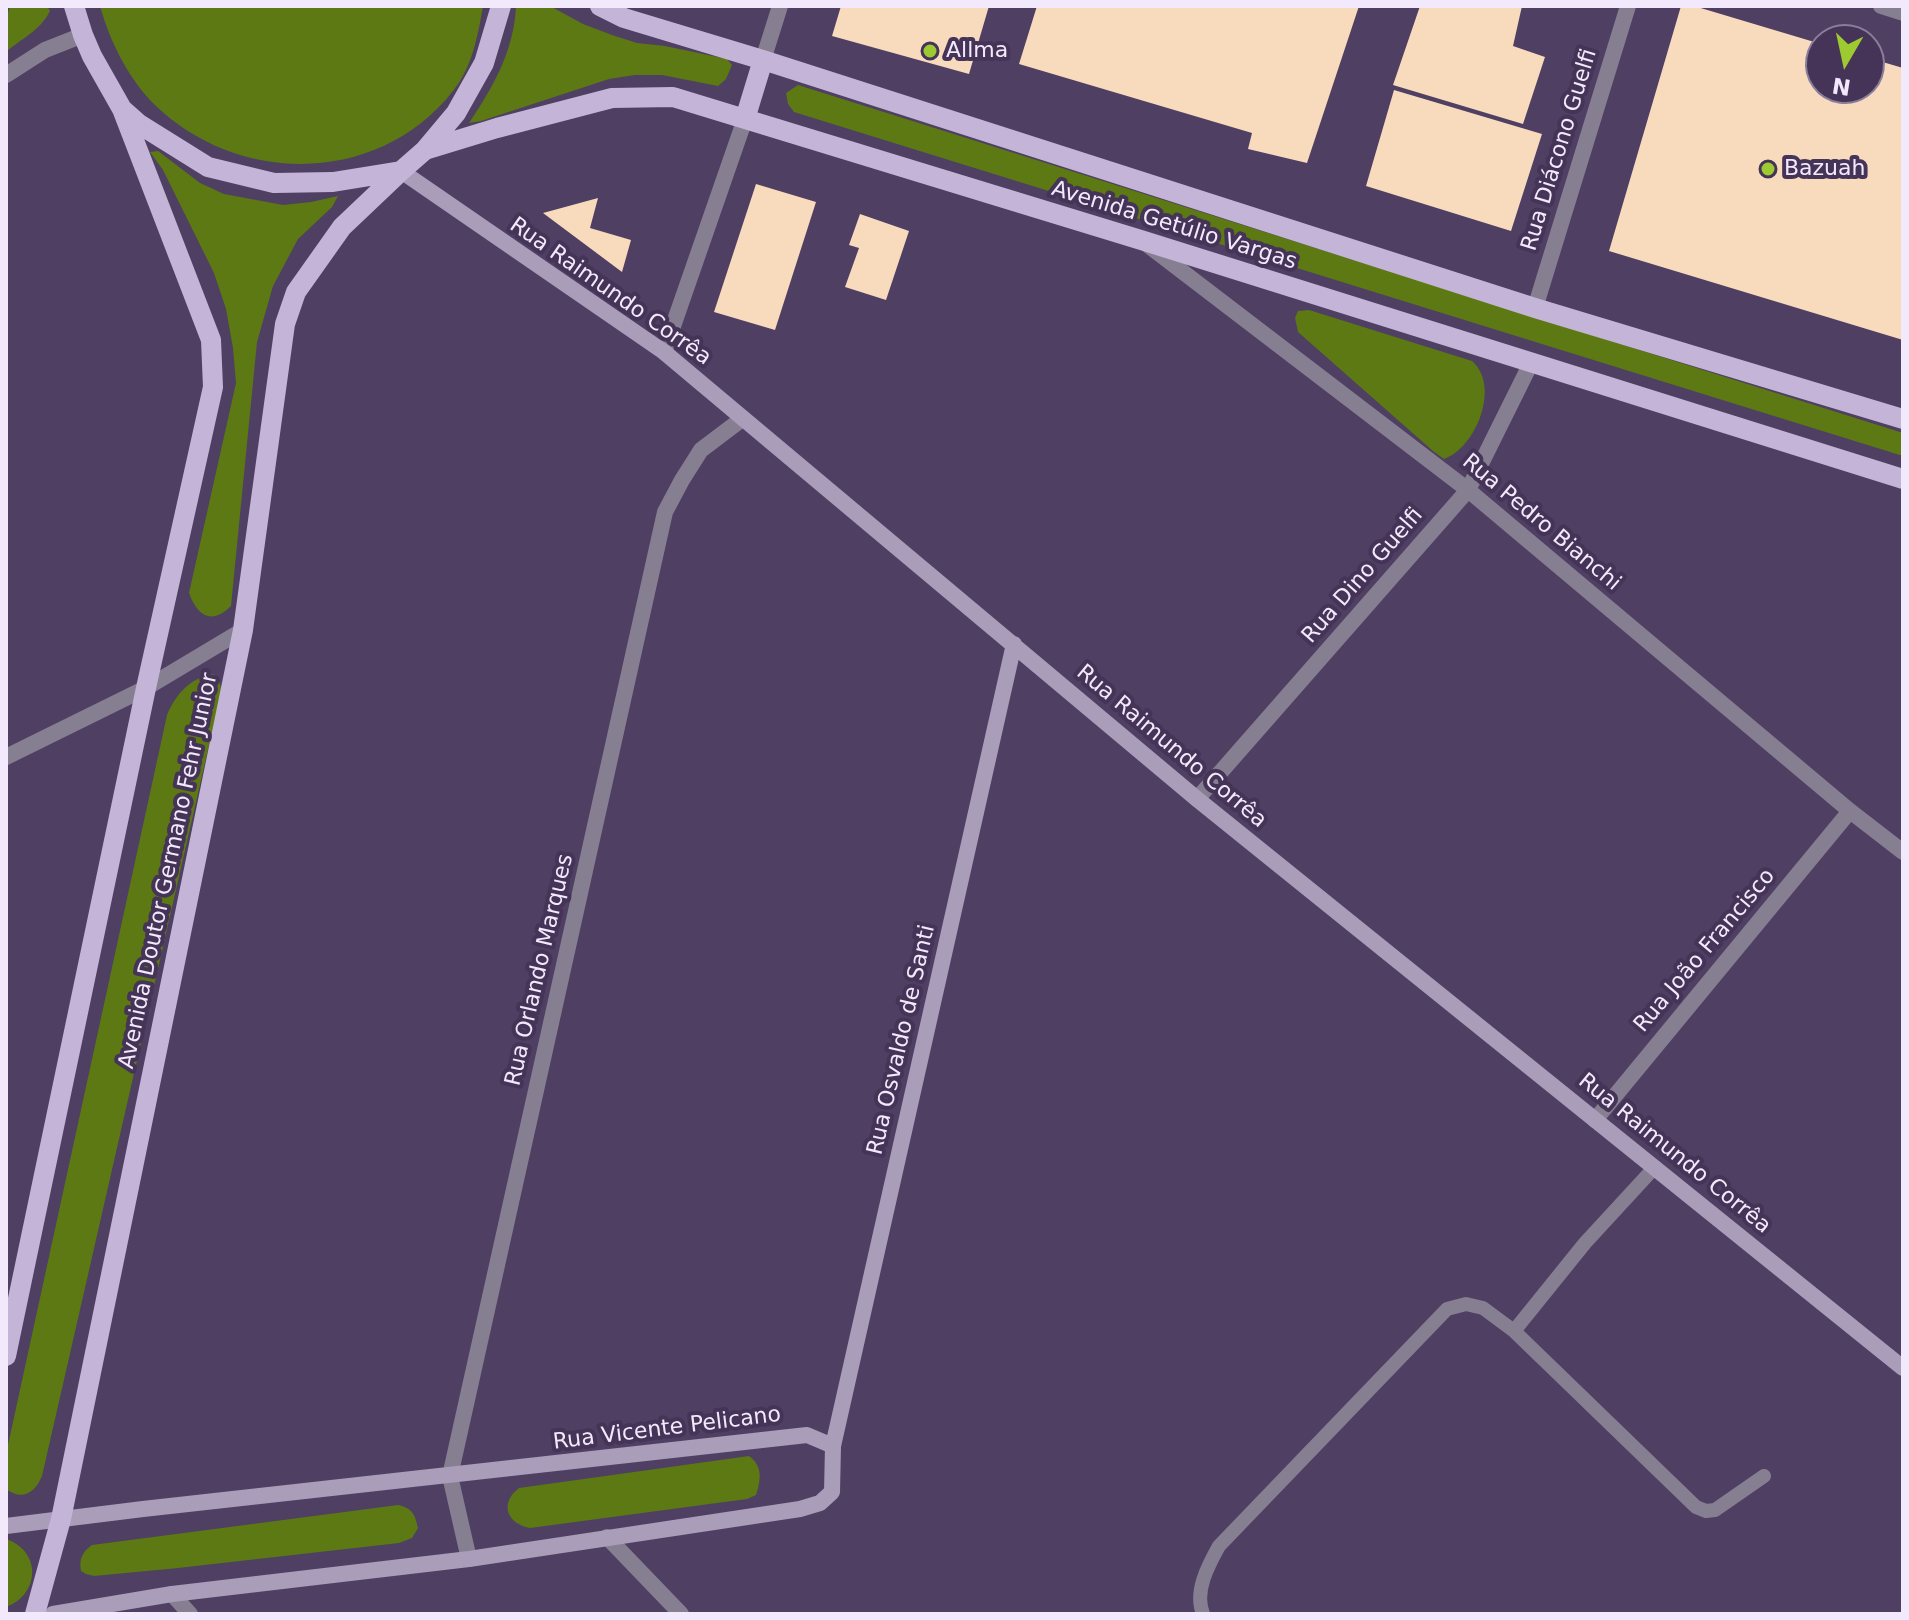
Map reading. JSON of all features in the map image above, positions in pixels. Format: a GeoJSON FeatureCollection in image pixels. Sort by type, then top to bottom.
{"type":"FeatureCollection","features":[{"type":"Feature","properties":{"kind":"main road"},"geometry":{"type":"LineString","coordinates":[[6,1356],[146,688],[213,387],[211,340],[122,109],[92,56],[74,6]]}},
{"type":"Feature","properties":{"kind":"main road","name":"Avenida Doutor Germano Fehr Junior"},"geometry":{"type":"LineString","coordinates":[[35,1614],[61,1519],[243,630],[285,324],[296,292],[342,227],[425,150],[456,113],[484,63],[501,6]]}},
{"type":"Feature","properties":{"kind":"main road","name":"Avenida Getúlio Vargas"},"geometry":{"type":"LineString","coordinates":[[600,6],[624,18],[1535,308],[1903,419]]}},
{"type":"Feature","properties":{"kind":"main road"},"geometry":{"type":"LineString","coordinates":[[745,119],[763,60]]}},
{"type":"Feature","properties":{"kind":"main road","name":"Avenida Getúlio Vargas"},"geometry":{"type":"LineString","coordinates":[[425,150],[612,98],[673,97],[1903,479]]}},
{"type":"Feature","properties":{"kind":"main road"},"geometry":{"type":"LineString","coordinates":[[122,109],[139,124],[208,167],[274,183],[333,182],[401,171]]}},
{"type":"Feature","properties":{"kind":"street"},"geometry":{"type":"LineString","coordinates":[[763,60],[780,6]]}},
{"type":"Feature","properties":{"kind":"street","name":"Rua Diácono Guelfi"},"geometry":{"type":"LineString","coordinates":[[1535,308],[1628,6]]}},
{"type":"Feature","properties":{"kind":"street"},"geometry":{"type":"LineString","coordinates":[[1881,6],[1903,13]]}},
{"type":"Feature","properties":{"kind":"street"},"geometry":{"type":"LineString","coordinates":[[6,75],[45,50],[83,35]]}},
{"type":"Feature","properties":{"kind":"street"},"geometry":{"type":"LineString","coordinates":[[664,352],[745,119]]}},
{"type":"Feature","properties":{"kind":"street","name":"Rua Raimundo Corrêa"},"geometry":{"type":"LineString","coordinates":[[401,171],[664,352],[1197,799],[1903,1368]]}},
{"type":"Feature","properties":{"kind":"street","name":"Rua Pedro Bianchi"},"geometry":{"type":"LineString","coordinates":[[1141,240],[1468,490],[1903,852]]}},
{"type":"Feature","properties":{"kind":"street","name":"Rua Dino Guelfi"},"geometry":{"type":"LineString","coordinates":[[1197,799],[1468,490],[1531,363]]}},
{"type":"Feature","properties":{"kind":"street","name":"Rua Orlando Marques"},"geometry":{"type":"LineString","coordinates":[[469,1559],[450,1476],[665,512],[701,450],[742,419]]}},
{"type":"Feature","properties":{"kind":"street"},"geometry":{"type":"LineString","coordinates":[[6,757],[146,688],[243,630]]}},
{"type":"Feature","properties":{"kind":"street","name":"Rua Osvaldo de Santi"},"geometry":{"type":"LineString","coordinates":[[833,1446],[1014,644]]}},
{"type":"Feature","properties":{"kind":"street","name":"Rua João Francisco"},"geometry":{"type":"LineString","coordinates":[[1595,1120],[1850,811]]}},
{"type":"Feature","properties":{"kind":"street","name":"Rua Vicente Pelicano"},"geometry":{"type":"LineString","coordinates":[[6,1526],[807,1435],[833,1446]]}},
{"type":"Feature","properties":{"kind":"street"},"geometry":{"type":"LineString","coordinates":[[53,1614],[172,1594],[469,1559],[800,1509],[820,1503],[832,1492],[833,1446]]}},
{"type":"Feature","properties":{"kind":"street"},"geometry":{"type":"LineString","coordinates":[[607,1537],[681,1614]]}},
{"type":"Feature","properties":{"kind":"street"},"geometry":{"type":"LineString","coordinates":[[172,1594],[190,1614]]}},
{"type":"Feature","properties":{"kind":"lane"},"geometry":{"type":"LineString","coordinates":[[1514,1331],[1585,1243],[1655,1167]]}},
{"type":"Feature","properties":{"kind":"lane"},"geometry":{"type":"LineString","coordinates":[[1203,1614],[1200,1607],[1203,1575],[1219,1546],[1447,1309],[1466,1304],[1483,1308],[1514,1331],[1696,1507],[1715,1510],[1764,1476]]}},
{"type":"Feature","properties":{"kind":"green space"},"geometry":{"type":"Polygon","coordinates":[[[10,6],[47,6],[50,11],[36,29],[6,52],[6,20],[10,6]]]}},
{"type":"Feature","properties":{"kind":"green space"},"geometry":{"type":"Polygon","coordinates":[[[100,6],[483,6],[470,62],[460,82],[422,122],[387,144],[349,158],[308,164],[267,161],[227,151],[190,132],[156,106],[137,84],[115,47],[100,6]]]}},
{"type":"Feature","properties":{"kind":"green space"},"geometry":{"type":"Polygon","coordinates":[[[516,6],[550,6],[612,35],[637,43],[727,59],[732,65],[726,79],[718,86],[662,75],[635,75],[609,79],[469,123],[501,68],[511,38],[516,6]]]}},
{"type":"Feature","properties":{"kind":"green space"},"geometry":{"type":"Polygon","coordinates":[[[798,85],[1903,433],[1903,456],[794,112],[788,104],[786,93],[798,85]]]}},
{"type":"Feature","properties":{"kind":"green space"},"geometry":{"type":"Polygon","coordinates":[[[158,151],[200,183],[224,194],[283,205],[338,196],[332,207],[298,239],[273,286],[257,342],[231,606],[217,616],[201,612],[189,593],[236,383],[233,348],[226,309],[214,273],[163,170],[150,152],[158,151]]]}},
{"type":"Feature","properties":{"kind":"green space"},"geometry":{"type":"Polygon","coordinates":[[[1309,310],[1472,361],[1484,385],[1484,400],[1475,430],[1466,443],[1444,459],[1433,451],[1298,332],[1295,318],[1298,311],[1309,310]]]}},
{"type":"Feature","properties":{"kind":"green space"},"geometry":{"type":"Polygon","coordinates":[[[213,674],[220,684],[220,697],[42,1476],[32,1491],[23,1495],[12,1493],[6,1489],[6,1454],[167,715],[185,688],[197,679],[213,674]]]}},
{"type":"Feature","properties":{"kind":"green space"},"geometry":{"type":"Polygon","coordinates":[[[749,1456],[757,1464],[760,1479],[756,1495],[747,1499],[530,1528],[516,1522],[508,1512],[509,1500],[519,1488],[749,1456]]]}},
{"type":"Feature","properties":{"kind":"green space"},"geometry":{"type":"Polygon","coordinates":[[[398,1505],[412,1512],[418,1528],[412,1538],[399,1543],[94,1576],[81,1571],[82,1556],[92,1545],[398,1505]]]}},
{"type":"Feature","properties":{"kind":"green space"},"geometry":{"type":"Polygon","coordinates":[[[6,1539],[26,1553],[32,1573],[25,1593],[6,1607],[6,1539]]]}},
{"type":"Feature","properties":{"kind":"building","name":"Allma"},"geometry":{"type":"Polygon","coordinates":[[[841,6],[989,6],[969,74],[832,36],[841,6]]]}},
{"type":"Feature","properties":{"kind":"building"},"geometry":{"type":"Polygon","coordinates":[[[1037,6],[1359,6],[1307,163],[1248,149],[1252,133],[1019,64],[1037,6]]]}},
{"type":"Feature","properties":{"kind":"building"},"geometry":{"type":"Polygon","coordinates":[[[1420,6],[1522,6],[1513,46],[1545,57],[1523,124],[1393,85],[1420,6]]]}},
{"type":"Feature","properties":{"kind":"building","name":"Bazuah"},"geometry":{"type":"Polygon","coordinates":[[[1681,6],[1694,6],[1805,39],[1805,104],[1885,104],[1885,63],[1903,68],[1903,340],[1609,251],[1681,6]]]}},
{"type":"Feature","properties":{"kind":"building"},"geometry":{"type":"Polygon","coordinates":[[[1394,90],[1542,134],[1511,231],[1366,186],[1394,90]]]}},
{"type":"Feature","properties":{"kind":"building"},"geometry":{"type":"Polygon","coordinates":[[[756,184],[816,202],[775,330],[714,312],[756,184]]]}},
{"type":"Feature","properties":{"kind":"building"},"geometry":{"type":"Polygon","coordinates":[[[598,198],[590,228],[631,240],[622,272],[543,213],[598,198]]]}},
{"type":"Feature","properties":{"kind":"building"},"geometry":{"type":"Polygon","coordinates":[[[860,214],[909,231],[886,300],[845,287],[859,248],[849,245],[860,214]]]}},
{"type":"Feature","properties":{"kind":"place","name":"Allma"},"geometry":{"type":"Point","coordinates":[930,51]}},
{"type":"Feature","properties":{"kind":"place","name":"Bazuah"},"geometry":{"type":"Point","coordinates":[1768,169]}}]}
